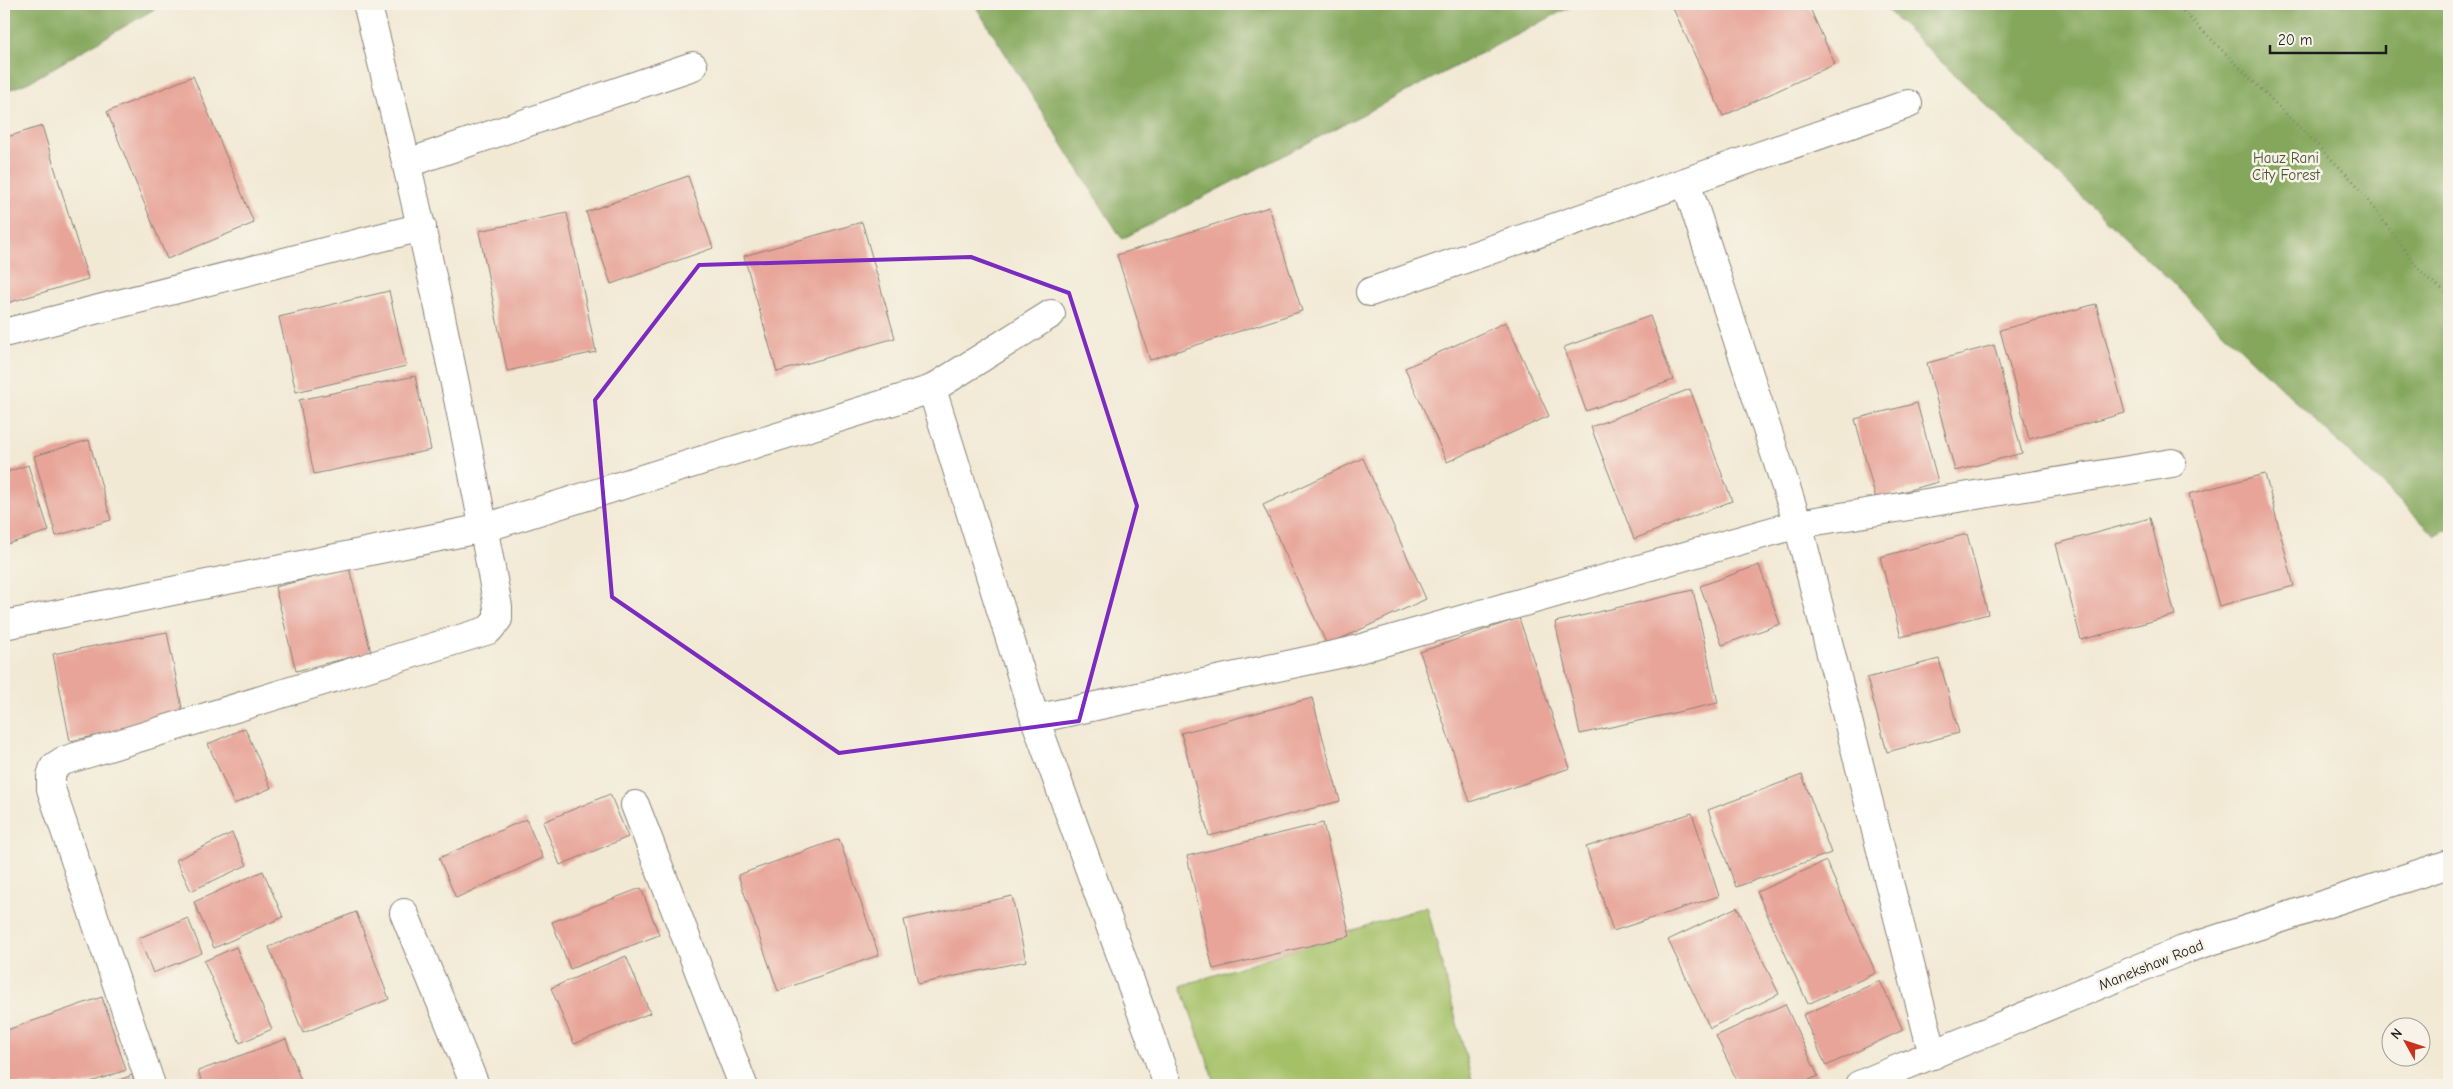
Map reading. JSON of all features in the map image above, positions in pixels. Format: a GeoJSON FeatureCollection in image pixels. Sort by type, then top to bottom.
{"type":"FeatureCollection","features":[{"type":"Feature","properties":{"kind":"street"},"geometry":{"type":"LineString","coordinates":[[151,1085],[52,789],[51,776],[54,767],[63,761],[489,630],[498,619],[498,607],[484,528],[422,227],[408,163],[368,7]]}},
{"type":"Feature","properties":{"kind":"street"},"geometry":{"type":"LineString","coordinates":[[408,163],[693,66]]}},
{"type":"Feature","properties":{"kind":"street"},"geometry":{"type":"LineString","coordinates":[[1370,292],[1908,104]]}},
{"type":"Feature","properties":{"kind":"street"},"geometry":{"type":"LineString","coordinates":[[1686,182],[1798,524],[1933,1054]]}},
{"type":"Feature","properties":{"kind":"street"},"geometry":{"type":"LineString","coordinates":[[4,333],[422,227]]}},
{"type":"Feature","properties":{"kind":"street"},"geometry":{"type":"LineString","coordinates":[[4,625],[484,528],[932,389],[1051,314]]}},
{"type":"Feature","properties":{"kind":"street"},"geometry":{"type":"LineString","coordinates":[[932,389],[1035,719],[1168,1085]]}},
{"type":"Feature","properties":{"kind":"street"},"geometry":{"type":"LineString","coordinates":[[1035,719],[1348,652],[1798,524],[2172,463]]}},
{"type":"Feature","properties":{"kind":"street"},"geometry":{"type":"LineString","coordinates":[[635,805],[743,1085]]}},
{"type":"Feature","properties":{"kind":"street","name":"Manekshaw Road"},"geometry":{"type":"LineString","coordinates":[[1859,1085],[2183,950],[2449,864]]}},
{"type":"Feature","properties":{"kind":"street"},"geometry":{"type":"LineString","coordinates":[[404,913],[475,1085]]}},
{"type":"Feature","properties":{"kind":"path"},"geometry":{"type":"LineString","coordinates":[[2176,4],[2356,184],[2424,276],[2449,294]]}},
{"type":"Feature","properties":{"kind":"highlighted area"},"geometry":{"type":"Polygon","coordinates":[[[971,257],[1069,293],[1137,506],[1079,721],[839,753],[612,597],[595,400],[699,265],[971,257]]]}},
{"type":"Feature","properties":{"kind":"green space"},"geometry":{"type":"Polygon","coordinates":[[[4,4],[163,4],[29,82],[4,92],[4,4]]]}},
{"type":"Feature","properties":{"kind":"green space"},"geometry":{"type":"Polygon","coordinates":[[[974,4],[1576,4],[1122,239],[974,4]]]}},
{"type":"Feature","properties":{"kind":"green space","name":"Hauz Rani City Forest"},"geometry":{"type":"Polygon","coordinates":[[[1881,4],[2449,4],[2449,529],[2436,536],[1881,4]]]}},
{"type":"Feature","properties":{"kind":"green space"},"geometry":{"type":"Polygon","coordinates":[[[1427,906],[1473,1085],[1216,1085],[1181,986],[1427,906]]]}},
{"type":"Feature","properties":{"kind":"building"},"geometry":{"type":"Polygon","coordinates":[[[1671,4],[1808,4],[1835,64],[1723,116],[1671,4]]]}},
{"type":"Feature","properties":{"kind":"building"},"geometry":{"type":"Polygon","coordinates":[[[193,76],[254,223],[167,259],[107,112],[193,76]]]}},
{"type":"Feature","properties":{"kind":"building"},"geometry":{"type":"Polygon","coordinates":[[[42,126],[88,279],[4,304],[4,138],[42,126]]]}},
{"type":"Feature","properties":{"kind":"building"},"geometry":{"type":"Polygon","coordinates":[[[688,176],[713,248],[611,284],[586,212],[688,176]]]}},
{"type":"Feature","properties":{"kind":"building"},"geometry":{"type":"Polygon","coordinates":[[[1269,207],[1302,311],[1150,360],[1117,255],[1269,207]]]}},
{"type":"Feature","properties":{"kind":"building"},"geometry":{"type":"Polygon","coordinates":[[[567,213],[596,352],[507,371],[479,231],[567,213]]]}},
{"type":"Feature","properties":{"kind":"building"},"geometry":{"type":"Polygon","coordinates":[[[862,222],[895,338],[777,372],[744,256],[862,222]]]}},
{"type":"Feature","properties":{"kind":"building"},"geometry":{"type":"Polygon","coordinates":[[[389,291],[406,366],[296,392],[279,317],[389,291]]]}},
{"type":"Feature","properties":{"kind":"building"},"geometry":{"type":"Polygon","coordinates":[[[2096,304],[2125,413],[2029,439],[2000,330],[2096,304]]]}},
{"type":"Feature","properties":{"kind":"building"},"geometry":{"type":"Polygon","coordinates":[[[1650,316],[1673,380],[1586,411],[1564,347],[1650,316]]]}},
{"type":"Feature","properties":{"kind":"building"},"geometry":{"type":"Polygon","coordinates":[[[1506,322],[1549,416],[1447,462],[1405,368],[1506,322]]]}},
{"type":"Feature","properties":{"kind":"building"},"geometry":{"type":"Polygon","coordinates":[[[1994,345],[2022,453],[1955,471],[1927,363],[1994,345]]]}},
{"type":"Feature","properties":{"kind":"building"},"geometry":{"type":"Polygon","coordinates":[[[415,376],[431,450],[314,474],[299,400],[415,376]]]}},
{"type":"Feature","properties":{"kind":"building"},"geometry":{"type":"Polygon","coordinates":[[[1690,389],[1732,501],[1634,539],[1591,427],[1690,389]]]}},
{"type":"Feature","properties":{"kind":"building"},"geometry":{"type":"Polygon","coordinates":[[[1917,403],[1938,482],[1876,499],[1855,419],[1917,403]]]}},
{"type":"Feature","properties":{"kind":"building"},"geometry":{"type":"Polygon","coordinates":[[[89,440],[111,520],[56,536],[34,456],[89,440]]]}},
{"type":"Feature","properties":{"kind":"building"},"geometry":{"type":"Polygon","coordinates":[[[1363,458],[1426,599],[1327,645],[1263,505],[1363,458]]]}},
{"type":"Feature","properties":{"kind":"building"},"geometry":{"type":"Polygon","coordinates":[[[28,465],[49,531],[4,545],[4,473],[28,465]]]}},
{"type":"Feature","properties":{"kind":"building"},"geometry":{"type":"Polygon","coordinates":[[[2265,474],[2294,586],[2219,606],[2189,494],[2265,474]]]}},
{"type":"Feature","properties":{"kind":"building"},"geometry":{"type":"Polygon","coordinates":[[[2150,518],[2175,615],[2081,640],[2056,544],[2150,518]]]}},
{"type":"Feature","properties":{"kind":"building"},"geometry":{"type":"Polygon","coordinates":[[[1967,534],[1988,614],[1901,637],[1880,557],[1967,534]]]}},
{"type":"Feature","properties":{"kind":"building"},"geometry":{"type":"Polygon","coordinates":[[[1759,565],[1780,624],[1722,645],[1700,586],[1759,565]]]}},
{"type":"Feature","properties":{"kind":"building"},"geometry":{"type":"Polygon","coordinates":[[[349,568],[371,652],[296,671],[275,587],[349,568]]]}},
{"type":"Feature","properties":{"kind":"building"},"geometry":{"type":"Polygon","coordinates":[[[1693,590],[1718,703],[1580,734],[1555,622],[1693,590]]]}},
{"type":"Feature","properties":{"kind":"building"},"geometry":{"type":"Polygon","coordinates":[[[1519,618],[1570,768],[1470,802],[1420,652],[1519,618]]]}},
{"type":"Feature","properties":{"kind":"building"},"geometry":{"type":"Polygon","coordinates":[[[167,632],[184,718],[70,741],[53,654],[167,632]]]}},
{"type":"Feature","properties":{"kind":"building"},"geometry":{"type":"Polygon","coordinates":[[[1939,659],[1959,733],[1887,752],[1867,678],[1939,659]]]}},
{"type":"Feature","properties":{"kind":"building"},"geometry":{"type":"Polygon","coordinates":[[[1312,698],[1340,801],[1209,836],[1181,733],[1312,698]]]}},
{"type":"Feature","properties":{"kind":"building"},"geometry":{"type":"Polygon","coordinates":[[[245,728],[271,788],[234,804],[208,744],[245,728]]]}},
{"type":"Feature","properties":{"kind":"building"},"geometry":{"type":"Polygon","coordinates":[[[1802,775],[1831,853],[1736,887],[1708,810],[1802,775]]]}},
{"type":"Feature","properties":{"kind":"building"},"geometry":{"type":"Polygon","coordinates":[[[610,794],[628,837],[560,865],[543,822],[610,794]]]}},
{"type":"Feature","properties":{"kind":"building"},"geometry":{"type":"Polygon","coordinates":[[[1692,813],[1719,896],[1613,931],[1586,847],[1692,813]]]}},
{"type":"Feature","properties":{"kind":"building"},"geometry":{"type":"Polygon","coordinates":[[[526,819],[543,858],[456,898],[439,858],[526,819]]]}},
{"type":"Feature","properties":{"kind":"building"},"geometry":{"type":"Polygon","coordinates":[[[1323,823],[1350,936],[1213,969],[1187,856],[1323,823]]]}},
{"type":"Feature","properties":{"kind":"building"},"geometry":{"type":"Polygon","coordinates":[[[232,833],[247,865],[191,891],[176,860],[232,833]]]}},
{"type":"Feature","properties":{"kind":"building"},"geometry":{"type":"Polygon","coordinates":[[[839,839],[879,955],[778,991],[738,875],[839,839]]]}},
{"type":"Feature","properties":{"kind":"building"},"geometry":{"type":"Polygon","coordinates":[[[1826,861],[1876,973],[1808,1004],[1757,892],[1826,861]]]}},
{"type":"Feature","properties":{"kind":"building"},"geometry":{"type":"Polygon","coordinates":[[[263,871],[283,917],[214,948],[194,902],[263,871]]]}},
{"type":"Feature","properties":{"kind":"building"},"geometry":{"type":"Polygon","coordinates":[[[641,888],[659,935],[570,969],[552,922],[641,888]]]}},
{"type":"Feature","properties":{"kind":"building"},"geometry":{"type":"Polygon","coordinates":[[[1012,896],[1026,961],[918,984],[904,920],[1012,896]]]}},
{"type":"Feature","properties":{"kind":"building"},"geometry":{"type":"Polygon","coordinates":[[[1737,907],[1779,994],[1710,1028],[1668,940],[1737,907]]]}},
{"type":"Feature","properties":{"kind":"building"},"geometry":{"type":"Polygon","coordinates":[[[356,912],[389,999],[303,1033],[269,947],[356,912]]]}},
{"type":"Feature","properties":{"kind":"building"},"geometry":{"type":"Polygon","coordinates":[[[188,918],[202,953],[153,973],[139,938],[188,918]]]}},
{"type":"Feature","properties":{"kind":"building"},"geometry":{"type":"Polygon","coordinates":[[[236,947],[272,1029],[240,1043],[204,961],[236,947]]]}},
{"type":"Feature","properties":{"kind":"building"},"geometry":{"type":"Polygon","coordinates":[[[626,956],[650,1013],[574,1044],[551,988],[626,956]]]}},
{"type":"Feature","properties":{"kind":"building"},"geometry":{"type":"Polygon","coordinates":[[[1880,981],[1903,1030],[1826,1066],[1803,1015],[1880,981]]]}},
{"type":"Feature","properties":{"kind":"building"},"geometry":{"type":"Polygon","coordinates":[[[102,997],[126,1070],[82,1085],[8,1085],[4,1072],[4,1031],[102,997]]]}},
{"type":"Feature","properties":{"kind":"building"},"geometry":{"type":"Polygon","coordinates":[[[1785,1004],[1818,1076],[1798,1085],[1739,1085],[1716,1036],[1785,1004]]]}},
{"type":"Feature","properties":{"kind":"building"},"geometry":{"type":"Polygon","coordinates":[[[286,1039],[301,1081],[289,1085],[203,1085],[198,1071],[286,1039]]]}},
{"type":"Feature","properties":{"kind":"building"},"geometry":{"type":"Polygon","coordinates":[[[132,1075],[135,1085],[107,1085],[132,1075]]]}}]}
